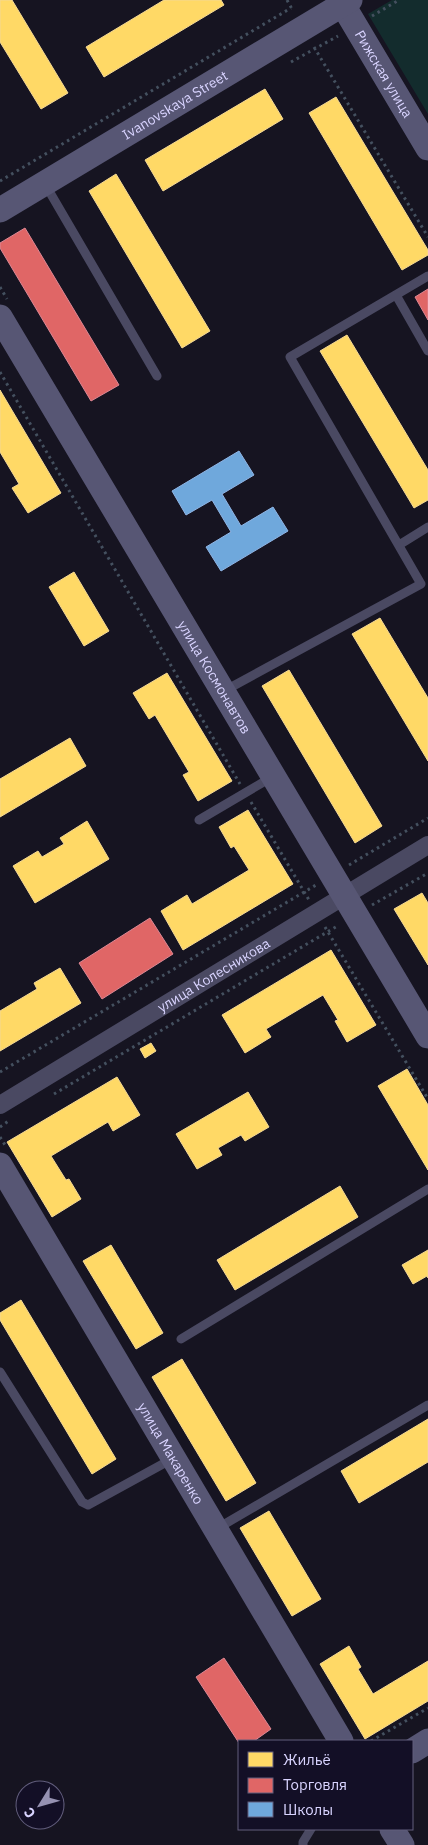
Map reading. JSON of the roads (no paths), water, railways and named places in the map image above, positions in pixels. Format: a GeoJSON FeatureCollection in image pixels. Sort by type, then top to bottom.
{"type":"FeatureCollection","features":[{"type":"Feature","properties":{"kind":"street","name":"Ivanovskaya Street"},"geometry":{"type":"LineString","coordinates":[[0,210],[297,18],[344,1]]}},
{"type":"Feature","properties":{"kind":"street","name":"Рижская улица"},"geometry":{"type":"LineString","coordinates":[[344,1],[428,148]]}},
{"type":"Feature","properties":{"kind":"street","name":"улица Космонавтов"},"geometry":{"type":"LineString","coordinates":[[0,317],[428,1036]]}},
{"type":"Feature","properties":{"kind":"street","name":"улица Колесникова"},"geometry":{"type":"LineString","coordinates":[[0,1106],[428,845]]}},
{"type":"Feature","properties":{"kind":"street","name":"улица Макаренко"},"geometry":{"type":"LineString","coordinates":[[0,1165],[340,1740]]}},
{"type":"Feature","properties":{"kind":"street"},"geometry":{"type":"LineString","coordinates":[[413,1750],[428,1742]]}},
{"type":"Feature","properties":{"kind":"lane"},"geometry":{"type":"LineString","coordinates":[[44,183],[157,376]]}},
{"type":"Feature","properties":{"kind":"lane"},"geometry":{"type":"LineString","coordinates":[[223,692],[421,584],[290,357],[428,276]]}},
{"type":"Feature","properties":{"kind":"lane"},"geometry":{"type":"LineString","coordinates":[[396,295],[428,351]]}},
{"type":"Feature","properties":{"kind":"lane"},"geometry":{"type":"LineString","coordinates":[[399,545],[428,527]]}},
{"type":"Feature","properties":{"kind":"lane"},"geometry":{"type":"LineString","coordinates":[[199,820],[273,776]]}},
{"type":"Feature","properties":{"kind":"lane"},"geometry":{"type":"LineString","coordinates":[[181,1340],[428,1189]]}},
{"type":"Feature","properties":{"kind":"lane"},"geometry":{"type":"LineString","coordinates":[[0,1372],[82,1502],[88,1505],[174,1458]]}},
{"type":"Feature","properties":{"kind":"lane"},"geometry":{"type":"LineString","coordinates":[[216,1530],[428,1405]]}},
{"type":"Feature","properties":{"kind":"lane"},"geometry":{"type":"LineString","coordinates":[[303,1845],[310,1830]]}}]}
